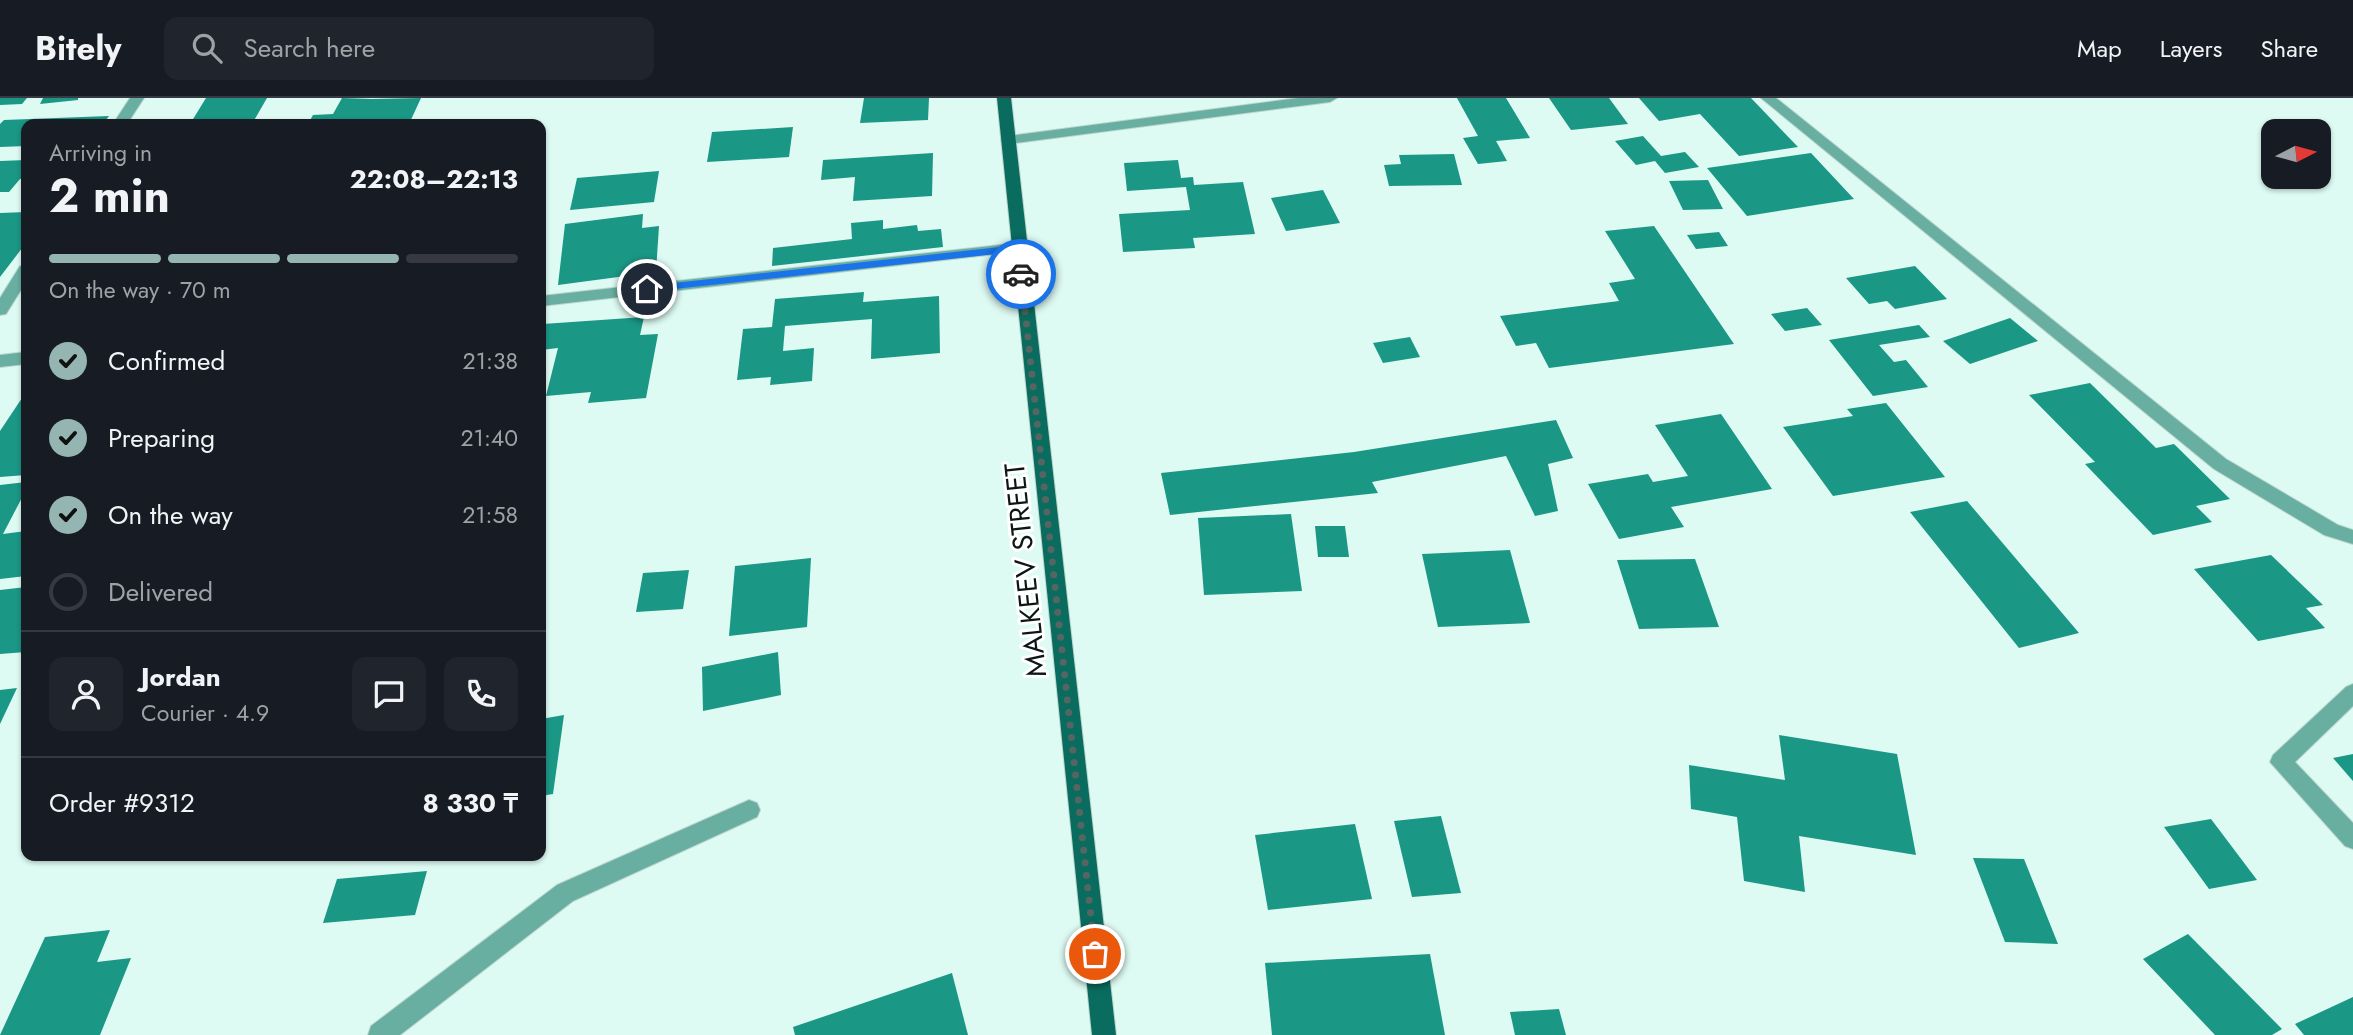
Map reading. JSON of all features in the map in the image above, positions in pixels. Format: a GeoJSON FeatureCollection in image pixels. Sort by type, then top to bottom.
{"type":"FeatureCollection","features":[{"type":"Feature","properties":{"kind":"main road","name":"MALKEEV STREET"},"geometry":{"type":"LineString","coordinates":[[1004,98],[1104,1035]]}},
{"type":"Feature","properties":{"kind":"street"},"geometry":{"type":"LineString","coordinates":[[123,119],[137,98]]}},
{"type":"Feature","properties":{"kind":"street"},"geometry":{"type":"LineString","coordinates":[[1008,140],[1330,98]]}},
{"type":"Feature","properties":{"kind":"street"},"geometry":{"type":"LineString","coordinates":[[1768,98],[2220,464],[2331,530],[2353,537]]}},
{"type":"Feature","properties":{"kind":"street"},"geometry":{"type":"LineString","coordinates":[[546,300],[1018,248]]}},
{"type":"Feature","properties":{"kind":"street"},"geometry":{"type":"LineString","coordinates":[[0,310],[21,278]]}},
{"type":"Feature","properties":{"kind":"street"},"geometry":{"type":"LineString","coordinates":[[0,361],[21,359]]}},
{"type":"Feature","properties":{"kind":"street"},"geometry":{"type":"LineString","coordinates":[[2353,693],[2281,762],[2353,839]]}},
{"type":"Feature","properties":{"kind":"street"},"geometry":{"type":"LineString","coordinates":[[380,1035],[565,893],[749,810]]}},
{"type":"Feature","properties":{"kind":"building"},"geometry":{"type":"Polygon","coordinates":[[[0,98],[27,98],[22,104],[0,105],[0,98]]]}},
{"type":"Feature","properties":{"kind":"building"},"geometry":{"type":"Polygon","coordinates":[[[43,98],[78,98],[78,100],[40,104],[43,98]]]}},
{"type":"Feature","properties":{"kind":"building"},"geometry":{"type":"Polygon","coordinates":[[[206,98],[267,98],[255,119],[193,119],[206,98]]]}},
{"type":"Feature","properties":{"kind":"building"},"geometry":{"type":"Polygon","coordinates":[[[342,98],[421,98],[411,119],[311,119],[313,115],[333,114],[342,98]]]}},
{"type":"Feature","properties":{"kind":"building"},"geometry":{"type":"Polygon","coordinates":[[[864,98],[929,98],[928,120],[860,123],[864,98]]]}},
{"type":"Feature","properties":{"kind":"building"},"geometry":{"type":"Polygon","coordinates":[[[1457,98],[1506,98],[1530,138],[1496,141],[1507,161],[1478,164],[1463,138],[1478,136],[1457,98]]]}},
{"type":"Feature","properties":{"kind":"building"},"geometry":{"type":"Polygon","coordinates":[[[1549,98],[1609,98],[1628,124],[1571,130],[1549,98]]]}},
{"type":"Feature","properties":{"kind":"building"},"geometry":{"type":"Polygon","coordinates":[[[1639,98],[1751,98],[1798,147],[1739,156],[1700,114],[1659,121],[1639,98]]]}},
{"type":"Feature","properties":{"kind":"building"},"geometry":{"type":"Polygon","coordinates":[[[109,116],[107,119],[30,119],[109,116]]]}},
{"type":"Feature","properties":{"kind":"building"},"geometry":{"type":"Polygon","coordinates":[[[21,119],[21,146],[0,147],[0,124],[4,120],[21,119]]]}},
{"type":"Feature","properties":{"kind":"building"},"geometry":{"type":"Polygon","coordinates":[[[793,127],[789,157],[707,162],[712,132],[793,127]]]}},
{"type":"Feature","properties":{"kind":"building"},"geometry":{"type":"Polygon","coordinates":[[[1643,136],[1661,156],[1685,152],[1699,167],[1665,173],[1655,161],[1636,165],[1615,141],[1643,136]]]}},
{"type":"Feature","properties":{"kind":"building"},"geometry":{"type":"Polygon","coordinates":[[[933,153],[932,196],[853,201],[855,177],[821,180],[823,160],[933,153]]]}},
{"type":"Feature","properties":{"kind":"building"},"geometry":{"type":"Polygon","coordinates":[[[1811,153],[1854,199],[1747,216],[1707,168],[1811,153]]]}},
{"type":"Feature","properties":{"kind":"building"},"geometry":{"type":"Polygon","coordinates":[[[1454,154],[1462,185],[1389,186],[1384,165],[1401,164],[1399,155],[1454,154]]]}},
{"type":"Feature","properties":{"kind":"building"},"geometry":{"type":"Polygon","coordinates":[[[21,160],[21,179],[9,192],[0,192],[0,161],[21,160]]]}},
{"type":"Feature","properties":{"kind":"building"},"geometry":{"type":"Polygon","coordinates":[[[1178,160],[1181,178],[1193,177],[1194,185],[1243,182],[1255,234],[1193,238],[1195,248],[1123,252],[1119,214],[1190,210],[1186,187],[1127,191],[1124,163],[1178,160]]]}},
{"type":"Feature","properties":{"kind":"building"},"geometry":{"type":"Polygon","coordinates":[[[659,171],[654,202],[570,210],[577,178],[659,171]]]}},
{"type":"Feature","properties":{"kind":"building"},"geometry":{"type":"Polygon","coordinates":[[[1708,180],[1723,209],[1683,210],[1669,181],[1708,180]]]}},
{"type":"Feature","properties":{"kind":"building"},"geometry":{"type":"Polygon","coordinates":[[[1323,190],[1340,223],[1286,231],[1271,198],[1323,190]]]}},
{"type":"Feature","properties":{"kind":"building"},"geometry":{"type":"Polygon","coordinates":[[[21,212],[21,250],[0,277],[0,213],[21,212]]]}},
{"type":"Feature","properties":{"kind":"building"},"geometry":{"type":"Polygon","coordinates":[[[643,214],[642,228],[659,226],[656,272],[558,285],[565,224],[643,214]]]}},
{"type":"Feature","properties":{"kind":"building"},"geometry":{"type":"Polygon","coordinates":[[[883,220],[883,229],[917,225],[918,231],[941,229],[943,247],[772,266],[773,248],[852,239],[851,223],[883,220]]]}},
{"type":"Feature","properties":{"kind":"building"},"geometry":{"type":"Polygon","coordinates":[[[1654,226],[1734,344],[1549,368],[1536,343],[1516,346],[1500,316],[1619,301],[1609,283],[1635,279],[1605,231],[1654,226]]]}},
{"type":"Feature","properties":{"kind":"building"},"geometry":{"type":"Polygon","coordinates":[[[1719,232],[1728,246],[1696,249],[1687,235],[1719,232]]]}},
{"type":"Feature","properties":{"kind":"building"},"geometry":{"type":"Polygon","coordinates":[[[1915,266],[1947,299],[1895,309],[1887,301],[1869,304],[1846,278],[1915,266]]]}},
{"type":"Feature","properties":{"kind":"building"},"geometry":{"type":"Polygon","coordinates":[[[864,292],[863,302],[939,296],[940,353],[871,359],[872,319],[785,326],[783,351],[814,348],[812,381],[770,385],[771,377],[737,380],[743,329],[772,327],[775,299],[864,292]]]}},
{"type":"Feature","properties":{"kind":"building"},"geometry":{"type":"Polygon","coordinates":[[[1807,308],[1822,325],[1785,331],[1771,314],[1807,308]]]}},
{"type":"Feature","properties":{"kind":"building"},"geometry":{"type":"Polygon","coordinates":[[[644,317],[640,335],[658,334],[646,398],[588,403],[591,392],[546,396],[558,348],[546,349],[546,324],[644,317]]]}},
{"type":"Feature","properties":{"kind":"building"},"geometry":{"type":"Polygon","coordinates":[[[2010,318],[2038,341],[1970,364],[1943,341],[2010,318]]]}},
{"type":"Feature","properties":{"kind":"building"},"geometry":{"type":"Polygon","coordinates":[[[1919,325],[1930,337],[1879,345],[1894,362],[1906,360],[1928,387],[1873,396],[1829,340],[1919,325]]]}},
{"type":"Feature","properties":{"kind":"building"},"geometry":{"type":"Polygon","coordinates":[[[1410,337],[1420,357],[1383,363],[1373,343],[1410,337]]]}},
{"type":"Feature","properties":{"kind":"building"},"geometry":{"type":"Polygon","coordinates":[[[2090,383],[2156,448],[2174,444],[2230,499],[2196,506],[2212,522],[2153,535],[2085,464],[2095,462],[2029,395],[2090,383]]]}},
{"type":"Feature","properties":{"kind":"building"},"geometry":{"type":"Polygon","coordinates":[[[21,400],[21,475],[0,477],[0,431],[21,400]]]}},
{"type":"Feature","properties":{"kind":"building"},"geometry":{"type":"Polygon","coordinates":[[[1886,403],[1945,477],[1833,496],[1783,427],[1853,416],[1847,409],[1886,403]]]}},
{"type":"Feature","properties":{"kind":"building"},"geometry":{"type":"Polygon","coordinates":[[[1721,414],[1772,489],[1671,507],[1684,527],[1619,539],[1588,484],[1648,474],[1653,482],[1688,476],[1655,425],[1721,414]]]}},
{"type":"Feature","properties":{"kind":"building"},"geometry":{"type":"Polygon","coordinates":[[[1556,420],[1573,458],[1548,464],[1558,511],[1535,516],[1506,456],[1372,482],[1378,493],[1170,515],[1161,473],[1354,452],[1556,420]]]}},
{"type":"Feature","properties":{"kind":"building"},"geometry":{"type":"Polygon","coordinates":[[[21,483],[21,500],[3,534],[21,532],[21,577],[0,579],[0,485],[21,483]]]}},
{"type":"Feature","properties":{"kind":"building"},"geometry":{"type":"Polygon","coordinates":[[[1967,501],[2079,633],[2019,648],[1910,512],[1967,501]]]}},
{"type":"Feature","properties":{"kind":"building"},"geometry":{"type":"Polygon","coordinates":[[[1291,514],[1302,591],[1204,595],[1198,518],[1291,514]]]}},
{"type":"Feature","properties":{"kind":"building"},"geometry":{"type":"Polygon","coordinates":[[[1315,526],[1345,526],[1349,557],[1318,557],[1315,526]]]}},
{"type":"Feature","properties":{"kind":"building"},"geometry":{"type":"Polygon","coordinates":[[[1510,550],[1530,623],[1438,627],[1422,554],[1510,550]]]}},
{"type":"Feature","properties":{"kind":"building"},"geometry":{"type":"Polygon","coordinates":[[[2271,555],[2323,605],[2306,608],[2325,628],[2258,641],[2194,569],[2271,555]]]}},
{"type":"Feature","properties":{"kind":"building"},"geometry":{"type":"Polygon","coordinates":[[[811,558],[807,627],[729,636],[735,566],[811,558]]]}},
{"type":"Feature","properties":{"kind":"building"},"geometry":{"type":"Polygon","coordinates":[[[1695,559],[1719,627],[1639,629],[1617,560],[1695,559]]]}},
{"type":"Feature","properties":{"kind":"building"},"geometry":{"type":"Polygon","coordinates":[[[689,570],[683,609],[636,612],[643,573],[689,570]]]}},
{"type":"Feature","properties":{"kind":"building"},"geometry":{"type":"Polygon","coordinates":[[[21,588],[21,652],[0,654],[0,590],[21,588]]]}},
{"type":"Feature","properties":{"kind":"building"},"geometry":{"type":"Polygon","coordinates":[[[778,652],[781,695],[703,711],[702,667],[778,652]]]}},
{"type":"Feature","properties":{"kind":"building"},"geometry":{"type":"Polygon","coordinates":[[[17,688],[0,724],[0,690],[17,688]]]}},
{"type":"Feature","properties":{"kind":"building"},"geometry":{"type":"Polygon","coordinates":[[[564,715],[553,794],[546,795],[546,718],[564,715]]]}},
{"type":"Feature","properties":{"kind":"building"},"geometry":{"type":"Polygon","coordinates":[[[1779,735],[1897,754],[1916,855],[1799,836],[1805,892],[1744,881],[1737,817],[1691,809],[1689,765],[1785,780],[1779,735]]]}},
{"type":"Feature","properties":{"kind":"building"},"geometry":{"type":"Polygon","coordinates":[[[2353,754],[2353,781],[2333,758],[2353,754]]]}},
{"type":"Feature","properties":{"kind":"building"},"geometry":{"type":"Polygon","coordinates":[[[1441,816],[1461,893],[1412,897],[1394,821],[1441,816]]]}},
{"type":"Feature","properties":{"kind":"building"},"geometry":{"type":"Polygon","coordinates":[[[2211,819],[2257,880],[2209,889],[2164,827],[2211,819]]]}},
{"type":"Feature","properties":{"kind":"building"},"geometry":{"type":"Polygon","coordinates":[[[1355,824],[1372,899],[1268,910],[1255,835],[1355,824]]]}},
{"type":"Feature","properties":{"kind":"building"},"geometry":{"type":"Polygon","coordinates":[[[1973,858],[2024,859],[2058,944],[2005,942],[1973,858]]]}},
{"type":"Feature","properties":{"kind":"building"},"geometry":{"type":"Polygon","coordinates":[[[427,871],[415,915],[323,923],[337,879],[427,871]]]}},
{"type":"Feature","properties":{"kind":"building"},"geometry":{"type":"Polygon","coordinates":[[[110,930],[97,962],[131,958],[100,1035],[0,1035],[45,937],[110,930]]]}},
{"type":"Feature","properties":{"kind":"building"},"geometry":{"type":"Polygon","coordinates":[[[2188,934],[2282,1029],[2272,1035],[2215,1035],[2143,959],[2188,934]]]}},
{"type":"Feature","properties":{"kind":"building"},"geometry":{"type":"Polygon","coordinates":[[[1430,954],[1445,1035],[1272,1035],[1265,963],[1430,954]]]}},
{"type":"Feature","properties":{"kind":"building"},"geometry":{"type":"Polygon","coordinates":[[[952,973],[968,1035],[795,1035],[793,1027],[952,973]]]}},
{"type":"Feature","properties":{"kind":"building"},"geometry":{"type":"Polygon","coordinates":[[[2353,997],[2353,1035],[2304,1035],[2295,1024],[2353,997]]]}},
{"type":"Feature","properties":{"kind":"building"},"geometry":{"type":"Polygon","coordinates":[[[1559,1009],[1566,1035],[1515,1035],[1510,1012],[1559,1009]]]}},
{"type":"Feature","properties":{"kind":"way so far"},"geometry":{"type":"LineString","coordinates":[[1021,274],[1095,954]]}},
{"type":"Feature","properties":{"kind":"route"},"geometry":{"type":"LineString","coordinates":[[647,289],[1018,248],[1021,274]]}}]}
